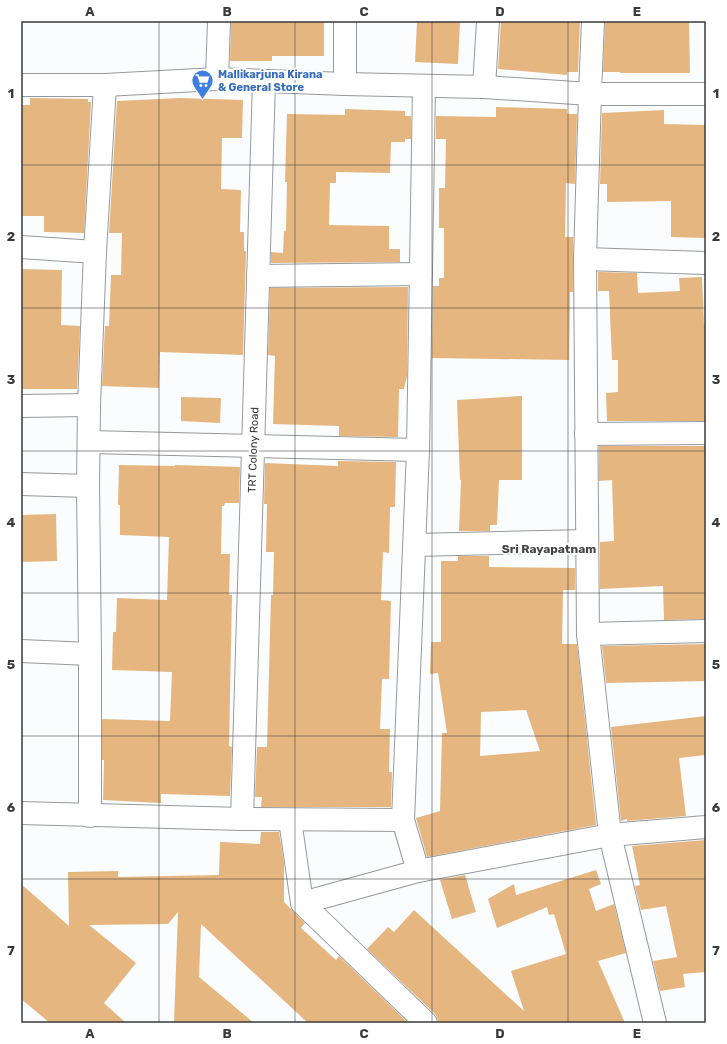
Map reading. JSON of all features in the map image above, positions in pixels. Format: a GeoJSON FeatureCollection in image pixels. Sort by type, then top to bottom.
{"type":"FeatureCollection","features":[{"type":"Feature","properties":{"kind":"street"},"geometry":{"type":"LineString","coordinates":[[217,79],[219,21]]}},
{"type":"Feature","properties":{"kind":"street"},"geometry":{"type":"LineString","coordinates":[[345,21],[345,84]]}},
{"type":"Feature","properties":{"kind":"street"},"geometry":{"type":"LineString","coordinates":[[484,87],[488,21]]}},
{"type":"Feature","properties":{"kind":"street"},"geometry":{"type":"LineString","coordinates":[[594,21],[590,94],[585,259],[586,541],[588,634],[610,835],[655,1023]]}},
{"type":"Feature","properties":{"kind":"street"},"geometry":{"type":"LineString","coordinates":[[21,84],[105,85],[217,79],[484,87],[590,94],[706,94]]}},
{"type":"Feature","properties":{"kind":"street","name":"TRT Colony Road"},"geometry":{"type":"LineString","coordinates":[[242,819],[264,81]]}},
{"type":"Feature","properties":{"kind":"street"},"geometry":{"type":"LineString","coordinates":[[90,816],[89,405],[94,252],[105,85]]}},
{"type":"Feature","properties":{"kind":"street"},"geometry":{"type":"LineString","coordinates":[[418,871],[403,820],[418,450],[424,86]]}},
{"type":"Feature","properties":{"kind":"street"},"geometry":{"type":"LineString","coordinates":[[21,247],[94,252]]}},
{"type":"Feature","properties":{"kind":"street"},"geometry":{"type":"LineString","coordinates":[[585,259],[706,264]]}},
{"type":"Feature","properties":{"kind":"street"},"geometry":{"type":"LineString","coordinates":[[258,276],[421,274]]}},
{"type":"Feature","properties":{"kind":"street"},"geometry":{"type":"LineString","coordinates":[[21,406],[89,405]]}},
{"type":"Feature","properties":{"kind":"street"},"geometry":{"type":"LineString","coordinates":[[586,434],[706,433]]}},
{"type":"Feature","properties":{"kind":"street"},"geometry":{"type":"LineString","coordinates":[[89,442],[418,450]]}},
{"type":"Feature","properties":{"kind":"street"},"geometry":{"type":"LineString","coordinates":[[21,484],[88,486]]}},
{"type":"Feature","properties":{"kind":"street"},"geometry":{"type":"LineString","coordinates":[[415,545],[586,541]]}},
{"type":"Feature","properties":{"kind":"street"},"geometry":{"type":"LineString","coordinates":[[588,634],[706,630]]}},
{"type":"Feature","properties":{"kind":"street"},"geometry":{"type":"LineString","coordinates":[[21,652],[90,654]]}},
{"type":"Feature","properties":{"kind":"street"},"geometry":{"type":"LineString","coordinates":[[21,813],[90,816],[290,820],[403,820]]}},
{"type":"Feature","properties":{"kind":"street"},"geometry":{"type":"LineString","coordinates":[[290,820],[302,903],[426,1023]]}},
{"type":"Feature","properties":{"kind":"street"},"geometry":{"type":"LineString","coordinates":[[302,903],[418,871],[610,835],[706,827]]}},
{"type":"Feature","properties":{"kind":"building"},"geometry":{"type":"Polygon","coordinates":[[[231,21],[324,21],[324,56],[272,56],[272,61],[230,61],[231,21]]]}},
{"type":"Feature","properties":{"kind":"building"},"geometry":{"type":"Polygon","coordinates":[[[417,21],[460,21],[458,64],[415,62],[417,21]]]}},
{"type":"Feature","properties":{"kind":"building"},"geometry":{"type":"Polygon","coordinates":[[[501,21],[580,21],[578,72],[567,72],[567,75],[498,69],[501,21]]]}},
{"type":"Feature","properties":{"kind":"building"},"geometry":{"type":"Polygon","coordinates":[[[605,21],[689,21],[690,73],[603,72],[605,21]]]}},
{"type":"Feature","properties":{"kind":"building"},"geometry":{"type":"Polygon","coordinates":[[[30,98],[88,99],[88,102],[91,102],[84,233],[44,232],[44,216],[21,216],[21,105],[30,105],[30,98]]]}},
{"type":"Feature","properties":{"kind":"building"},"geometry":{"type":"Polygon","coordinates":[[[180,98],[243,100],[242,138],[222,138],[221,189],[241,190],[240,232],[244,232],[244,251],[246,251],[243,355],[160,352],[159,388],[102,386],[105,326],[109,326],[111,275],[121,275],[122,233],[109,233],[117,101],[180,98]]]}},
{"type":"Feature","properties":{"kind":"building"},"geometry":{"type":"Polygon","coordinates":[[[496,107],[567,109],[567,114],[577,114],[575,184],[566,183],[565,237],[573,237],[573,292],[570,292],[569,360],[432,358],[433,286],[439,286],[439,278],[444,278],[444,228],[439,228],[439,188],[445,188],[446,139],[436,139],[436,116],[496,117],[496,107]]]}},
{"type":"Feature","properties":{"kind":"building"},"geometry":{"type":"Polygon","coordinates":[[[345,109],[405,111],[405,116],[411,116],[411,139],[405,139],[405,142],[391,142],[390,173],[336,172],[336,183],[330,183],[329,225],[389,226],[389,249],[400,249],[400,262],[271,263],[271,252],[283,253],[284,231],[286,231],[287,182],[285,182],[287,114],[345,115],[345,109]]]}},
{"type":"Feature","properties":{"kind":"building"},"geometry":{"type":"Polygon","coordinates":[[[664,110],[664,124],[706,125],[706,238],[671,237],[671,201],[607,202],[607,184],[600,184],[602,113],[664,110]]]}},
{"type":"Feature","properties":{"kind":"building"},"geometry":{"type":"Polygon","coordinates":[[[21,269],[62,270],[61,325],[80,326],[77,389],[21,389],[21,269]]]}},
{"type":"Feature","properties":{"kind":"building"},"geometry":{"type":"Polygon","coordinates":[[[598,272],[637,273],[638,293],[680,291],[679,278],[702,277],[704,325],[706,325],[706,421],[607,421],[606,393],[618,392],[618,360],[612,360],[609,291],[598,291],[598,272]]]}},
{"type":"Feature","properties":{"kind":"building"},"geometry":{"type":"Polygon","coordinates":[[[408,287],[407,376],[404,389],[399,389],[398,437],[339,436],[339,426],[273,424],[275,356],[268,355],[270,288],[408,287]]]}},
{"type":"Feature","properties":{"kind":"building"},"geometry":{"type":"Polygon","coordinates":[[[522,396],[522,480],[499,480],[497,525],[490,525],[490,531],[459,531],[461,480],[457,400],[522,396]]]}},
{"type":"Feature","properties":{"kind":"building"},"geometry":{"type":"Polygon","coordinates":[[[181,397],[221,398],[220,423],[181,421],[181,397]]]}},
{"type":"Feature","properties":{"kind":"building"},"geometry":{"type":"Polygon","coordinates":[[[599,446],[706,446],[706,619],[664,620],[663,586],[600,589],[600,542],[614,541],[612,480],[599,481],[599,446]]]}},
{"type":"Feature","properties":{"kind":"building"},"geometry":{"type":"Polygon","coordinates":[[[338,461],[396,462],[395,507],[390,507],[389,553],[383,552],[381,600],[391,601],[389,679],[382,679],[380,729],[390,729],[389,772],[392,772],[391,807],[261,807],[262,797],[255,797],[257,747],[267,747],[271,595],[273,595],[274,552],[266,552],[267,504],[264,504],[265,463],[338,466],[338,461]]]}},
{"type":"Feature","properties":{"kind":"building"},"geometry":{"type":"Polygon","coordinates":[[[119,465],[240,467],[239,503],[225,503],[224,506],[222,506],[221,554],[230,554],[229,595],[232,595],[229,746],[232,747],[230,796],[161,794],[161,803],[103,800],[104,760],[102,760],[102,719],[170,721],[172,672],[112,670],[113,632],[116,632],[117,598],[167,600],[169,537],[120,535],[120,505],[118,505],[119,465]]]}},
{"type":"Feature","properties":{"kind":"building"},"geometry":{"type":"Polygon","coordinates":[[[56,514],[57,561],[21,562],[21,515],[56,514]]]}},
{"type":"Feature","properties":{"kind":"building"},"geometry":{"type":"Polygon","coordinates":[[[458,556],[489,556],[489,567],[575,568],[575,590],[563,590],[562,644],[577,644],[596,825],[427,857],[416,818],[440,811],[442,733],[447,733],[438,673],[430,674],[431,642],[441,642],[441,561],[458,561],[458,556]],[[526,710],[481,712],[480,756],[540,751],[526,710]]]}},
{"type":"Feature","properties":{"kind":"building"},"geometry":{"type":"Polygon","coordinates":[[[706,644],[706,681],[606,683],[602,646],[706,644]]]}},
{"type":"Feature","properties":{"kind":"building"},"geometry":{"type":"Polygon","coordinates":[[[706,716],[706,755],[679,758],[686,816],[627,821],[627,819],[621,821],[611,727],[706,716]]]}},
{"type":"Feature","properties":{"kind":"building"},"geometry":{"type":"Polygon","coordinates":[[[261,832],[279,832],[284,863],[284,902],[305,923],[301,928],[336,960],[339,956],[408,1023],[308,1023],[201,924],[199,977],[254,1023],[174,1023],[178,912],[168,924],[89,925],[136,963],[104,1003],[126,1023],[50,1023],[21,999],[21,884],[69,926],[68,872],[118,871],[118,877],[219,875],[220,842],[260,844],[261,832]]]}},
{"type":"Feature","properties":{"kind":"building"},"geometry":{"type":"Polygon","coordinates":[[[706,840],[706,972],[683,974],[685,987],[660,991],[653,961],[677,957],[666,906],[641,910],[635,886],[640,885],[632,846],[706,840]]]}},
{"type":"Feature","properties":{"kind":"building"},"geometry":{"type":"Polygon","coordinates":[[[596,870],[601,884],[589,889],[596,911],[614,904],[626,953],[598,961],[625,1023],[438,1023],[438,1019],[435,1014],[367,949],[388,927],[394,932],[414,910],[524,1011],[511,971],[566,954],[554,914],[549,915],[547,907],[497,928],[488,899],[514,884],[516,895],[596,870]]]}},
{"type":"Feature","properties":{"kind":"building"},"geometry":{"type":"Polygon","coordinates":[[[465,875],[476,912],[452,919],[440,880],[465,875]]]}},
{"type":"Feature","properties":{"kind":"place","name":"Mallikarjuna Kirana & General Store"},"geometry":{"type":"Point","coordinates":[202,100]}},
{"type":"Feature","properties":{"kind":"district","name":"Sri Rayapatnam"},"geometry":{"type":"Point","coordinates":[549,549]}}]}
